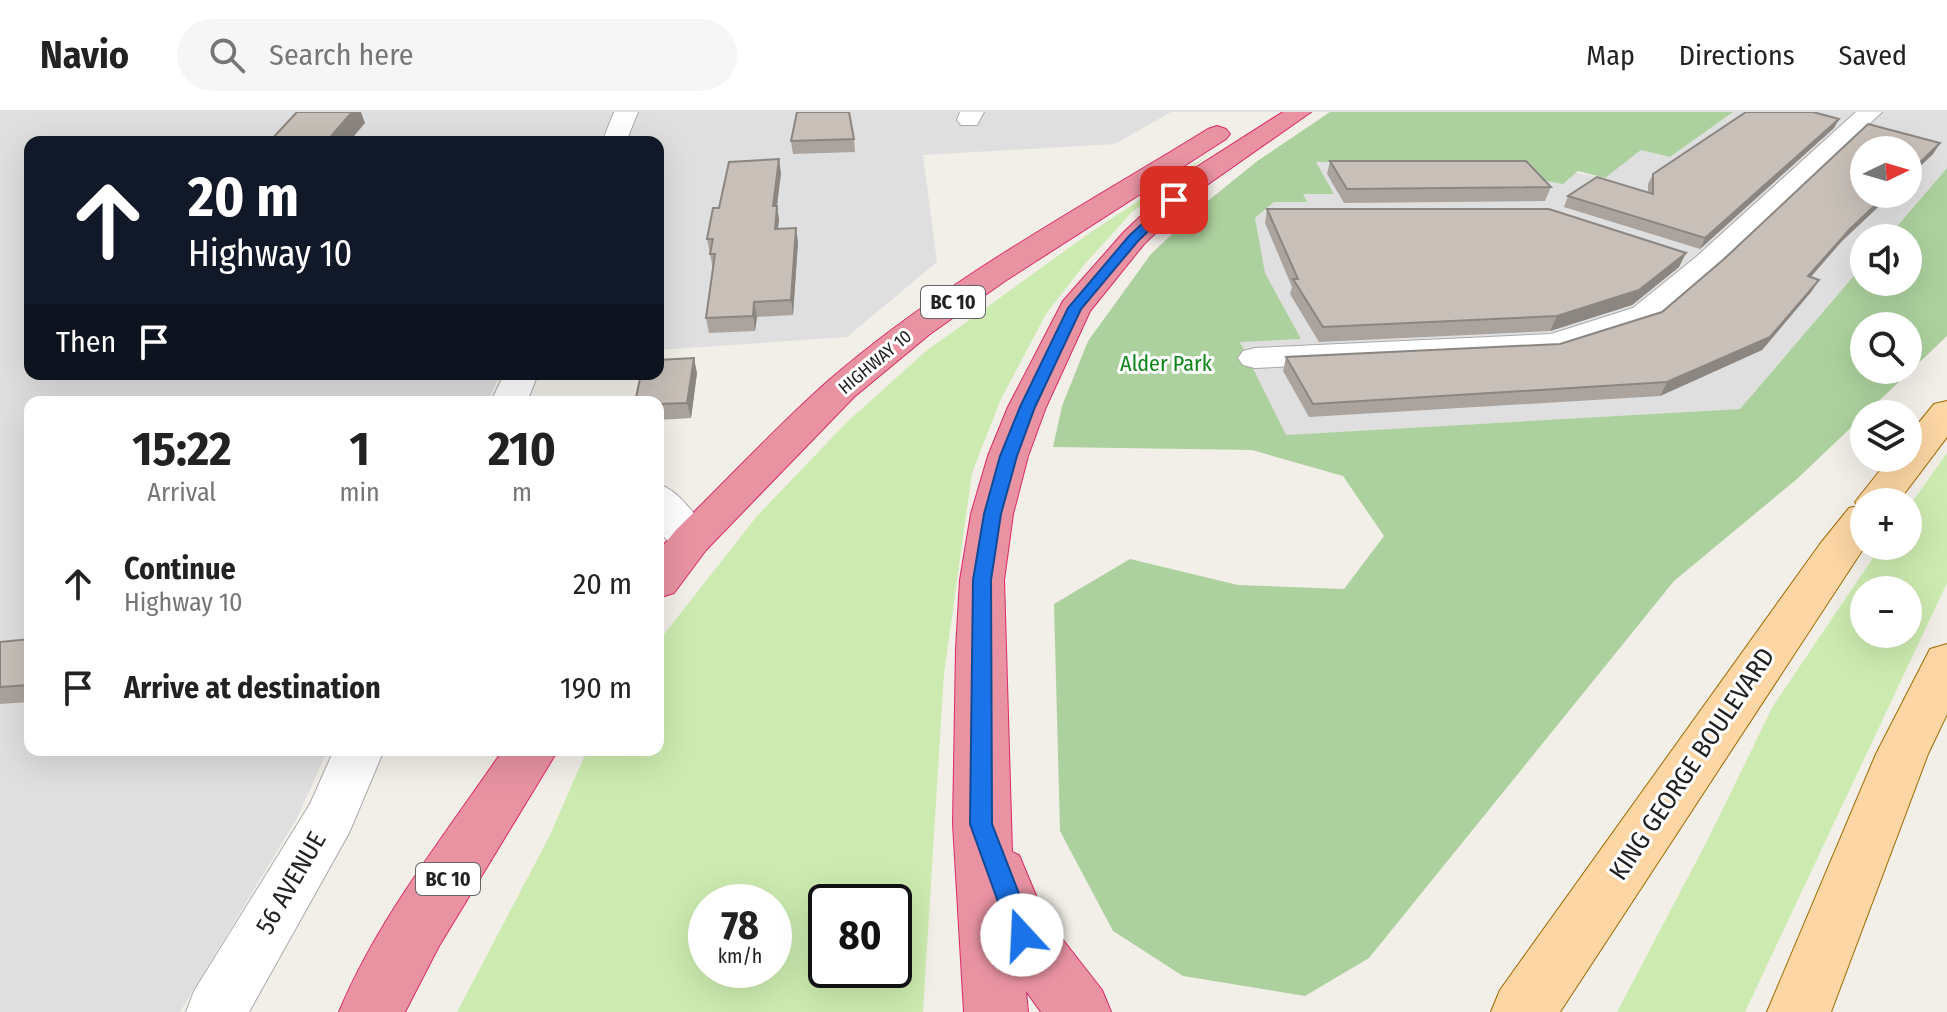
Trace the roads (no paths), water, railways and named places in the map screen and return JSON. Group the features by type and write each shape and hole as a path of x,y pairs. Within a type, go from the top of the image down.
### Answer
{"highway":[{"name":"HIGHWAY 10","path":"664,574 691,540 841,389 918,327 1007,266 1253,112"},
{"path":"996,1012 981,824 982,580 992,514 1008,456 1027,407 1075,308 1134,238 1194,181 1299,112"},
{"name":"BC 10","path":"371,1012 418,926 528,756"},
{"path":"981,824 1022,935 1079,1012"}],"main road":[{"path":"1887,488 1947,412"},
{"name":"KING GEORGE BOULEVARD","path":"1523,1012 1850,535"},
{"path":"1799,1012 1902,754 1947,662"}],"street":[{"path":"616,136 626,112"},
{"path":"1255,358 1554,344 1644,315 1691,259 1870,112"},
{"path":"664,505 691,540"},
{"name":"56 AVENUE","path":"216,1012 330,817 356,756"}],"park label":[{"name":"Alder Park","path":"1166,363"}]}
